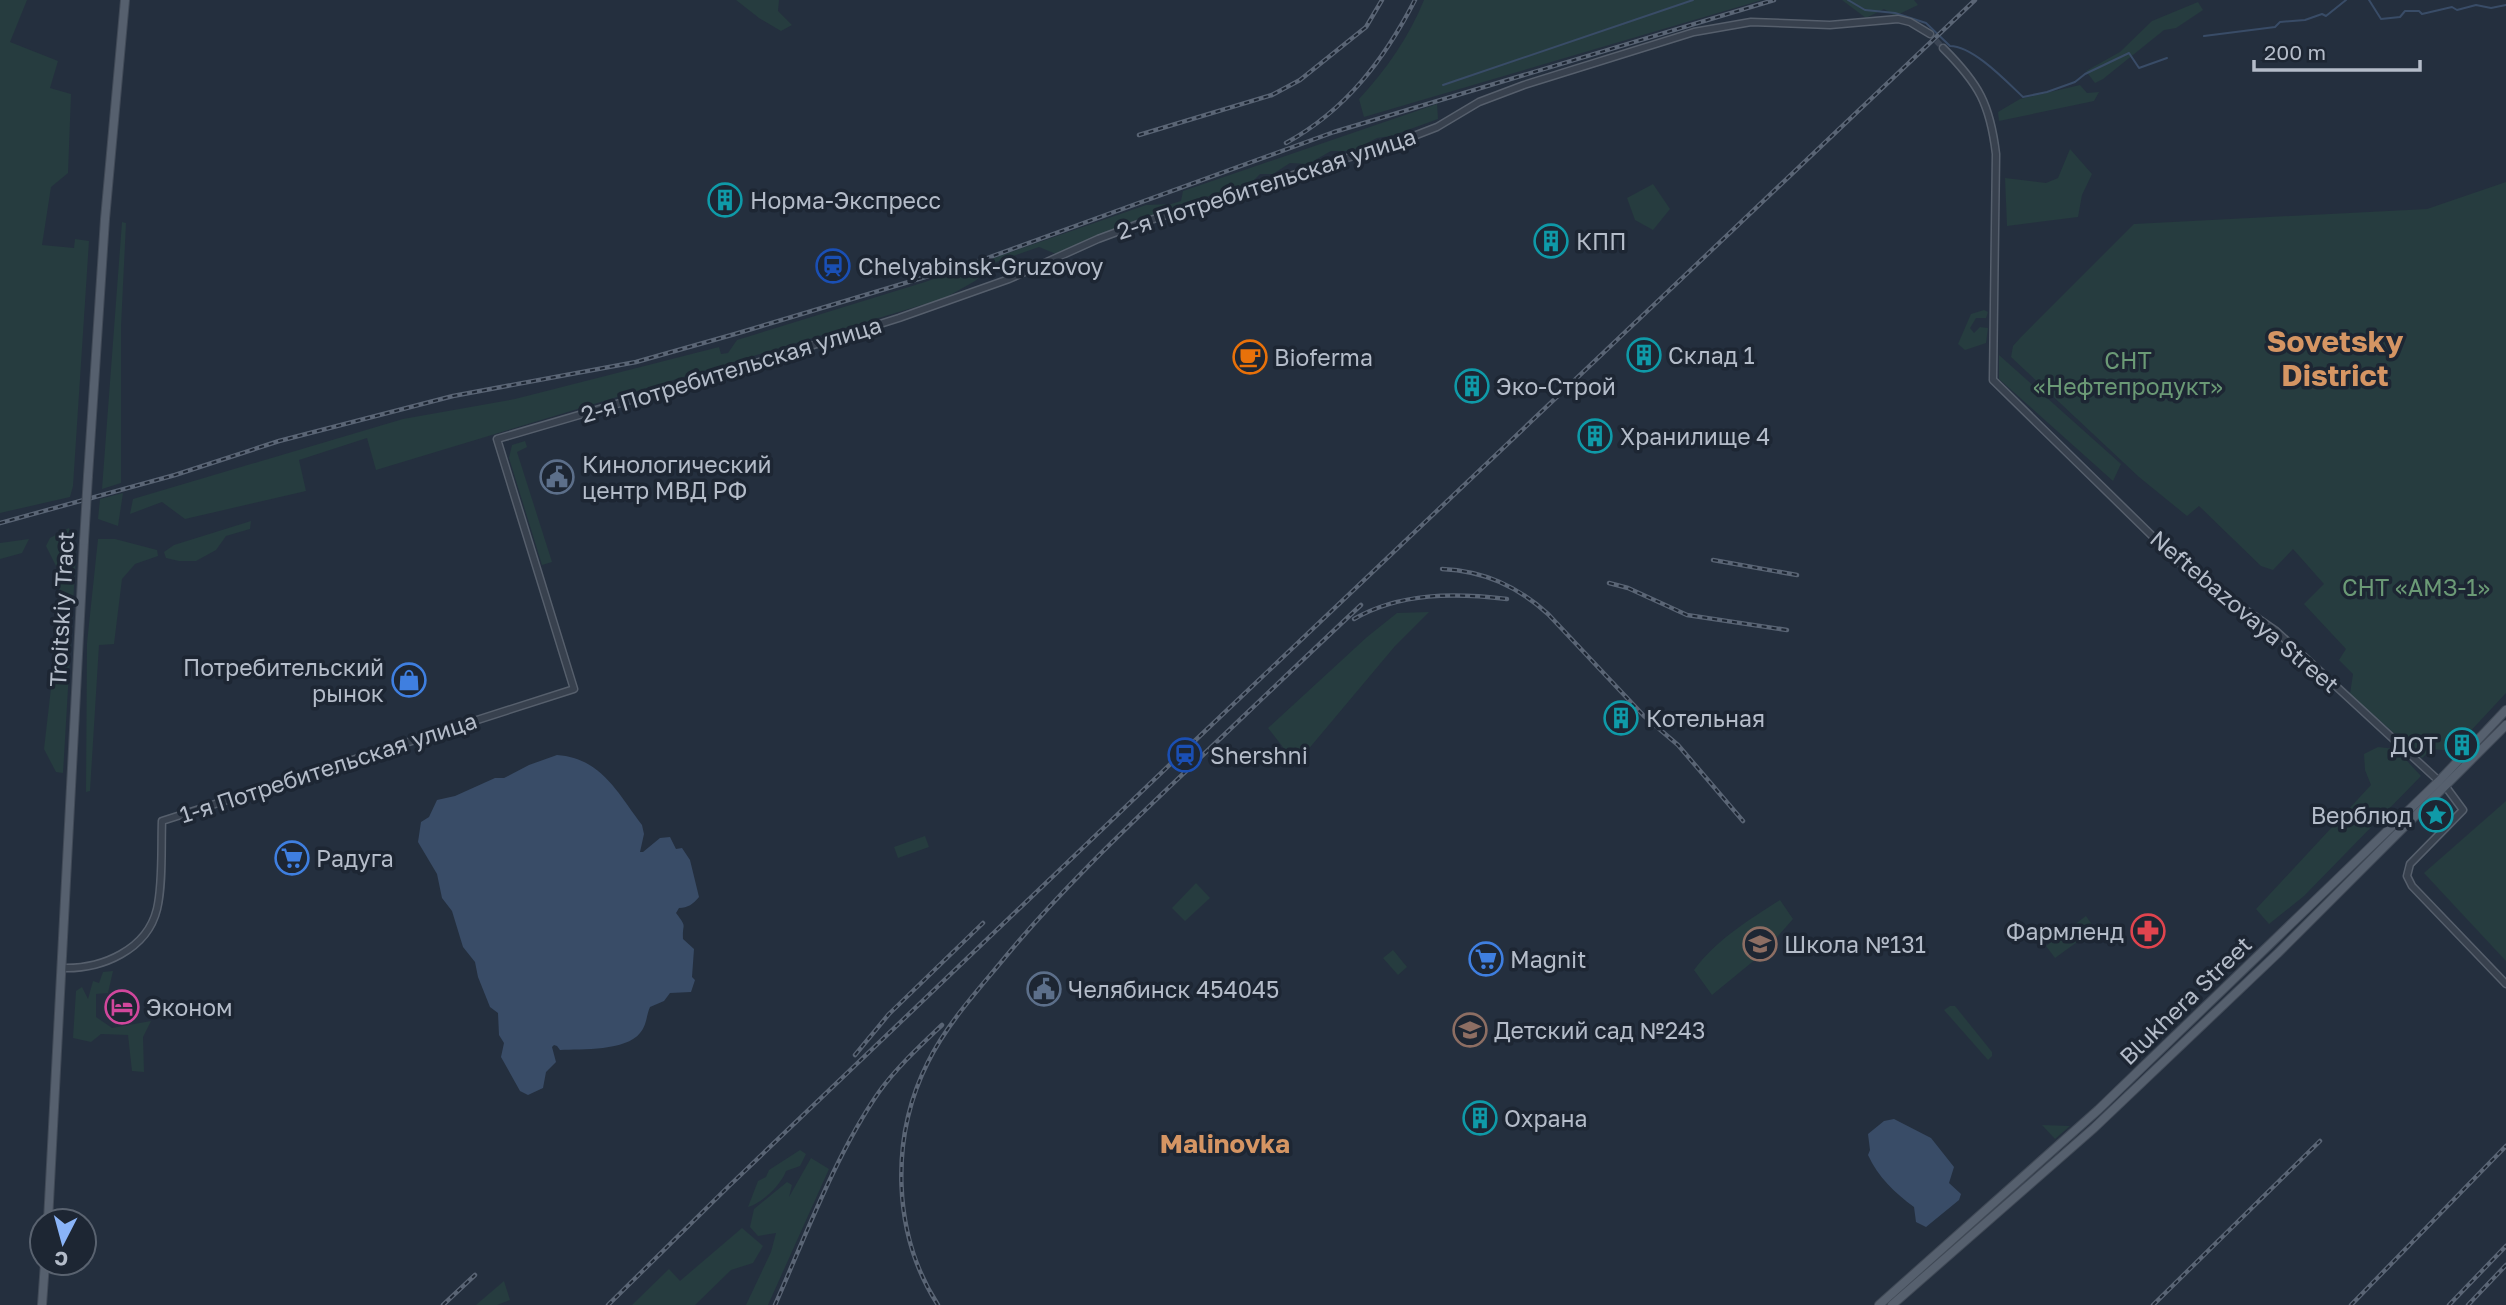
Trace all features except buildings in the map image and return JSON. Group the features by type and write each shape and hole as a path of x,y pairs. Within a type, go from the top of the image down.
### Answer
{"main road":[{"name":"Troitskiy Tract","path":"49,1207 88,475 104,232 125,0"},
{"name":"Blukhera Street","path":"1892,1305 2094,1128 2278,953 2442,784 2506,710"},
{"name":"Blukhera Street","path":"1881,1305 2098,1110 2506,725"},
{"path":"43,1305 44,1277"}],"street":[{"name":"2-я Потребительская улица","path":"574,689 496,439 750,365 949,302 1141,223 1401,141 1437,127 1479,102 1524,85 1694,32 1751,22 1830,24 1898,19 1910,22 1930,34"},
{"name":"Neftebazovaya Street","path":"1943,48 1978,88 1992,125 1996,155 1993,380 2186,569 2276,631 2442,784"},
{"name":"1-я Потребительская улица","path":"63,968 89,967 113,959 148,931 158,903 162,821 574,689"},
{"path":"2442,784 2463,810 2410,864 2407,876 2412,886 2506,984"}],"green space":[{"path":"0,0 27,0 10,42 58,61 50,88 71,94 68,173 51,187 42,245 74,248 75,239 89,241 73,486 70,497 0,513"},
{"path":"736,0 779,0 778,11 792,25 781,31"},
{"path":"1424,0 1762,0 1364,117 1359,99 1396,52"},
{"path":"1842,0 1914,0 1918,5 1895,16 1884,9 1866,18"},
{"path":"2198,2 2203,10 2176,28 2164,30 2103,79 2095,83 2086,71 2120,52 2152,21"},
{"path":"2080,85 2087,93 2099,92 2094,101 1999,121 1998,112 2020,99"},
{"path":"1437,104 1438,119 1391,136 1377,138 1351,151 1331,151 1308,164 1290,163 1273,174 1260,174 1252,182 1128,224 1056,254 1039,247 996,262 975,281 945,298 376,470 367,438 299,460 306,491 185,519 162,502 130,514 133,499 403,419 515,399 719,347 721,354 728,353 737,340 925,282 1146,205 1181,201 1183,191"},
{"path":"2070,149 2092,174 2082,195 2078,217 2007,226 2005,178 2046,183 2058,178"},
{"path":"2506,182 2506,693 2452,751 2432,749 2422,758 2350,694 2353,674 2339,660 2346,649 2304,604 2324,584 2293,549 2273,570 2261,566 2199,506 2187,516 2139,477 2011,357 2013,346 2021,337 2134,224 2427,209"},
{"path":"1653,184 1670,209 1653,230 1635,220 1627,198"},
{"path":"122,222 126,223 121,327 121,483 102,489"},
{"path":"1984,310 1988,312 1986,318 1976,318 1970,328 1974,333 1980,327 1988,328 1986,343 1965,350 1958,344 1971,314"},
{"path":"1999,355 2121,464 2113,481 1999,379"},
{"path":"525,441 527,447 517,452 552,562 542,565 509,458 512,445"},
{"path":"123,493 118,526 98,519 100,499"},
{"path":"251,521 250,529 226,536 216,550 196,561 166,558 164,552 174,545"},
{"path":"69,528 76,553 63,773 56,772 44,749 60,574 46,546 50,538"},
{"path":"29,539 22,553 0,559 0,543"},
{"path":"98,539 115,539 157,550 158,556 135,564 122,579 114,644 99,645 90,791 86,792 87,643"},
{"path":"1429,612 1395,646 1296,764 1268,728 1397,613"},
{"path":"2378,747 2396,749 2421,776 2304,896 2269,924 2256,909 2371,785 2365,770 2364,754"},
{"path":"2506,801 2506,961 2424,873"},
{"path":"925,836 929,847 898,858 894,847"},
{"path":"1196,883 1210,898 1185,921 1172,908"},
{"path":"1780,900 1793,919 1762,954 1712,995 1694,970 1723,940"},
{"path":"2086,916 2095,929 2055,958 2046,946"},
{"path":"1393,950 1407,967 1398,975 1383,958"},
{"path":"113,971 108,993 96,994 96,1017 112,1028 151,1021 143,1037 144,1072 132,1071 128,1035 101,1034 91,1042 73,1038 76,991 82,987 88,999 93,981 99,983 103,972"},
{"path":"1955,1006 1992,1052 1988,1060 1944,1010"},
{"path":"2042,1125 2070,1126 2055,1139"},
{"path":"800,1150 806,1154 800,1166 786,1171 770,1193 748,1207 758,1181 766,1177 769,1170"},
{"path":"811,1158 829,1169 768,1305 746,1305 771,1252 776,1233 758,1236 750,1227 754,1209 787,1182 792,1185 789,1197"},
{"path":"742,1228 763,1246 753,1263 731,1270 695,1305 632,1305 669,1269 680,1281"},
{"path":"504,1281 510,1300 497,1305 476,1305"}],"water":[{"path":"557,755 585,763 597,770 616,789 642,825 644,834 640,852 660,838 670,837 676,849 682,848 690,860 699,897 690,905 679,908 676,913 683,924 683,939 694,949 692,977 695,980 691,992 670,993 664,1001 650,1007 640,1033 625,1043 603,1048 560,1050 554,1045 552,1047 556,1062 546,1072 543,1088 528,1095 520,1091 501,1057 504,1043 499,1035 498,1013 490,1007 475,962 463,947 452,911 442,898 437,874 418,842 421,822 429,817 437,800 455,796 495,778 504,778"},
{"path":"1894,1119 1931,1138 1954,1167 1949,1183 1961,1194 1959,1200 1926,1227 1916,1222 1914,1207 1888,1184 1868,1155 1868,1134 1884,1121"}],"waterway":[{"path":"1443,85 1693,0"},
{"path":"1848,0 1865,10 1895,13 1926,23 1950,46 1979,58 2023,97 2075,82 2085,74 2129,53 2139,68 2167,58"},
{"path":"2204,36 2275,27 2280,22 2305,20 2322,14 2326,16 2346,0"},
{"path":"2369,0 2381,19 2400,17 2405,11 2419,11 2422,14 2452,7 2457,10 2476,5 2491,8 2506,5"}],"tunnel":[{"path":"1930,34 1943,48"}],"railway":[{"path":"1139,135 1272,95 1300,80 1366,27 1382,0"},
{"path":"1286,143 1327,115 1361,82 1390,43 1415,0"},
{"path":"0,523 175,475 279,441 453,396 636,362 735,334 982,260 1334,132 1774,0"},
{"path":"608,1305 1183,752 1975,0"},
{"path":"1713,560 1797,575"},
{"path":"1442,569 1472,573 1499,582 1524,595 1548,614 1644,716 1678,745 1743,821"},
{"path":"1609,583 1628,588 1687,615 1787,630"},
{"path":"1354,619 1372,610 1409,599 1448,596 1507,599"},
{"path":"938,1305 912,1248 902,1185 902,1153 907,1122 916,1091 936,1047 975,993 1070,884 1361,605"},
{"path":"855,1055 889,1014 983,923"},
{"path":"775,1305 849,1141 893,1074 942,1025"},
{"path":"2153,1305 2320,1141"},
{"path":"2351,1305 2506,1146"},
{"path":"2449,1305 2506,1246"},
{"path":"2468,1305 2506,1265"},
{"path":"443,1305 475,1275"}],"place":[{"name":"Норма-Экспресс","path":"725,200"},
{"name":"КПП","path":"1551,241"},
{"name":"Chelyabinsk-Gruzovoy","path":"833,266"},
{"name":"Склад 1","path":"1644,355"},
{"name":"Bioferma","path":"1250,357"},
{"name":"Эко-Строй","path":"1472,386"},
{"name":"Хранилище 4","path":"1595,436"},
{"name":"Кинологический центр МВД РФ","path":"557,477"},
{"name":"Потребительский рынок","path":"409,680"},
{"name":"Котельная","path":"1621,718"},
{"name":"ДОТ","path":"2462,745"},
{"name":"Shershni","path":"1185,755"},
{"name":"Верблюд","path":"2436,815"},
{"name":"Радуга","path":"292,858"},
{"name":"Фармленд","path":"2148,931"},
{"name":"Школа №131","path":"1760,944"},
{"name":"Magnit","path":"1486,959"},
{"name":"Челябинск 454045","path":"1044,989"},
{"name":"Эконом","path":"122,1007"},
{"name":"Детский сад №243","path":"1470,1030"},
{"name":"Охрана","path":"1480,1118"}],"district":[{"name":"Sovetsky District","path":"2335,358"},
{"name":"Malinovka","path":"1225,1143"}],"park label":[{"name":"СНТ «Нефтепродукт»","path":"2128,373"},
{"name":"СНТ «АМЗ-1»","path":"2416,587"}]}
